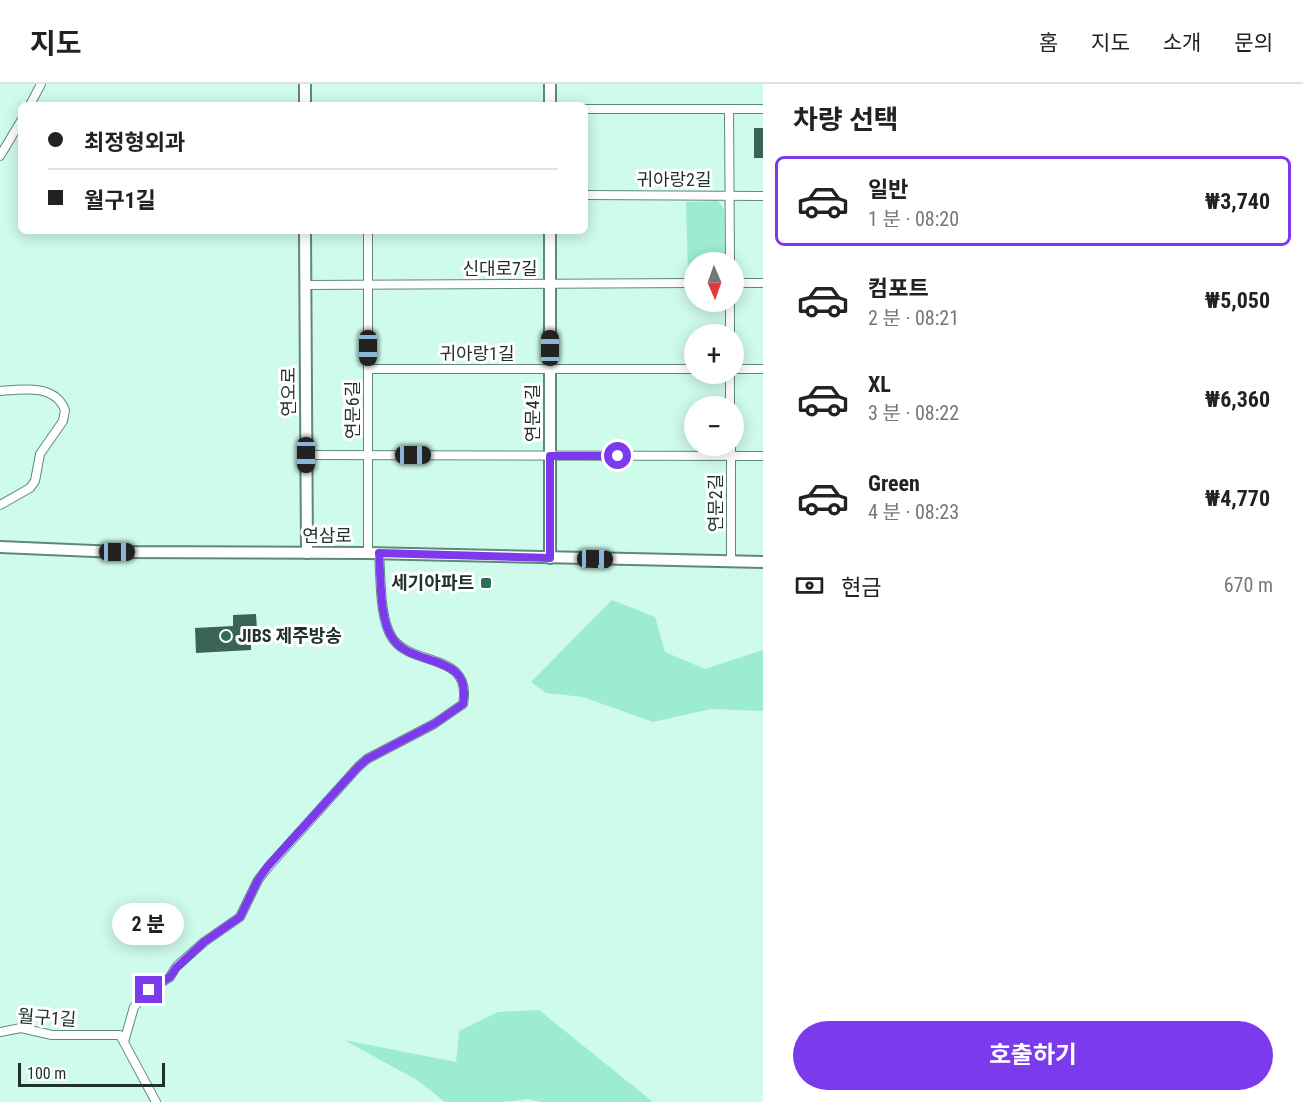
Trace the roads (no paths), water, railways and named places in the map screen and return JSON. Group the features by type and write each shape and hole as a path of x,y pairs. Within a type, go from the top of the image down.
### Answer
{"main road":[{"path":"305,84 305,102"},
{"path":"550,84 550,102"},
{"name":"연오로","path":"305,234 307,553"},
{"name":"연문4길","path":"550,234 550,558"},
{"name":"연삼로","path":"0,548 117,552 374,553 763,562"}],"street":[{"path":"32,102 41,84"},
{"path":"588,109 763,109"},
{"path":"729,109 730,252"},
{"path":"0,156 18,126"},
{"name":"귀아랑2길","path":"588,195 763,196"},
{"name":"연문6길","path":"368,234 368,455 374,553"},
{"path":"744,283 763,283"},
{"name":"신대로7길","path":"305,285 684,284"},
{"name":"귀아랑1길","path":"368,369 684,369"},
{"path":"744,369 763,369"},
{"path":"0,391 46,391 55,394 65,410 63,421 40,454 35,481 30,488 0,505"},
{"path":"306,455 684,456"},
{"name":"연문2길","path":"731,456 731,561"},
{"path":"744,456 763,456"},
{"path":"156,1102 124,1042 135,1006 149,990 170,977 176,968 204,942 240,917 258,880 268,866 358,767 367,759 441,720 463,704 463,685 454,669 399,646 392,638 383,607 374,553"},
{"name":"월구1길","path":"0,1032 21,1028 52,1035 120,1035 124,1042"}],"place":[{"name":"세기아파트","path":"486,583"},
{"name":"JIBS 제주방송","path":"226,636"}]}
